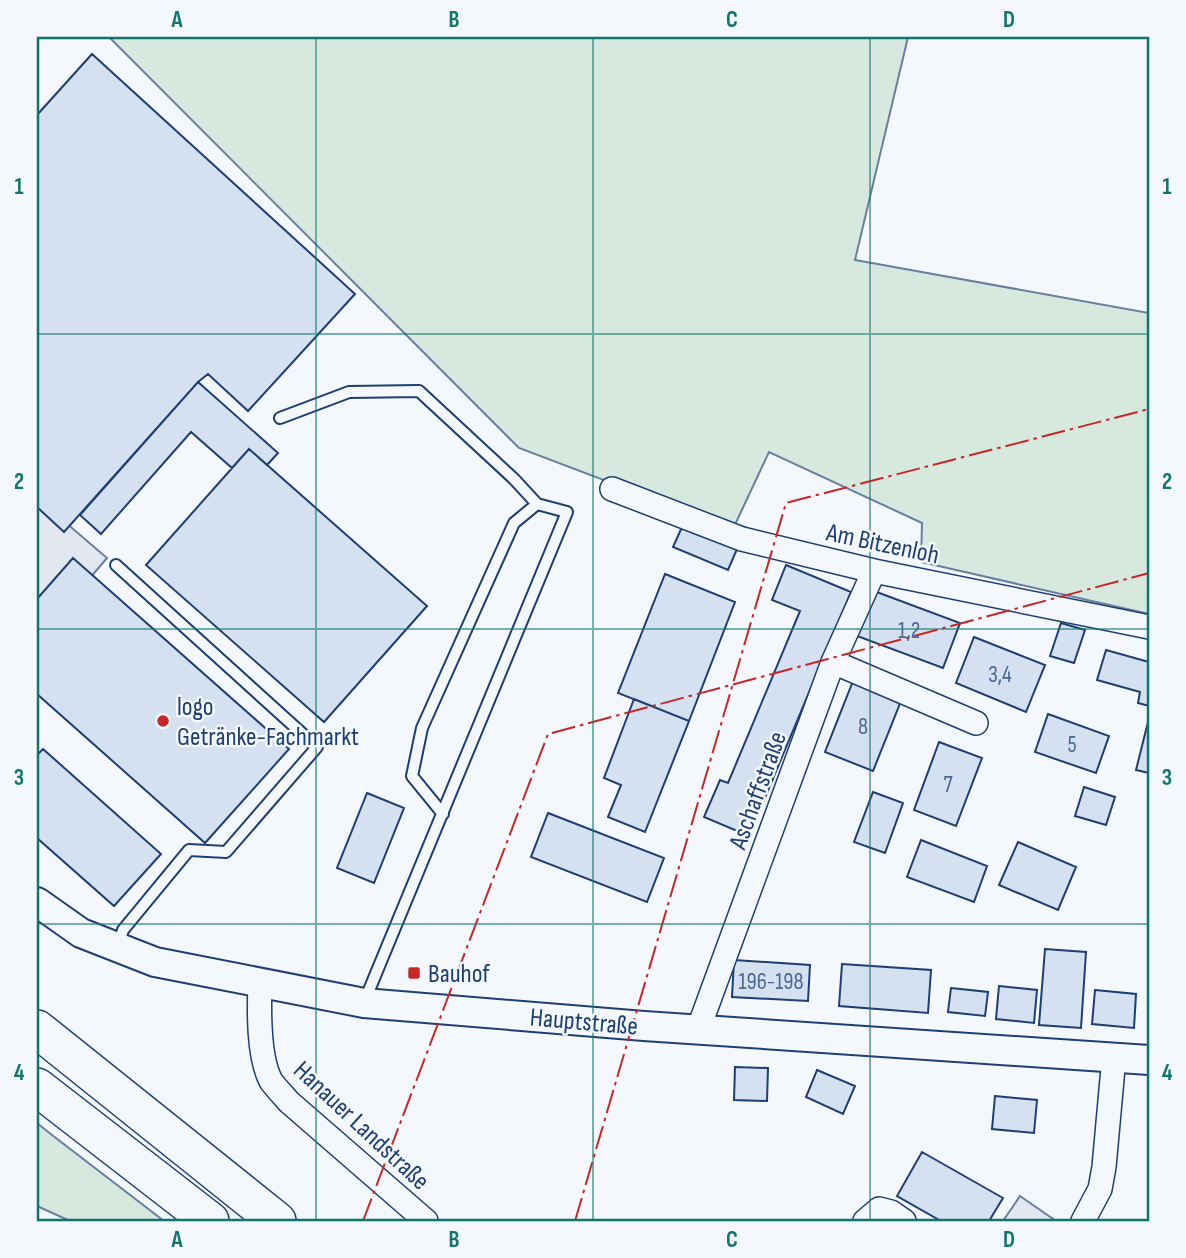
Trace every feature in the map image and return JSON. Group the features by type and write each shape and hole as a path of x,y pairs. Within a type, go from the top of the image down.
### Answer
{"highway":[{"path":"38,1030 276,1221"},
{"path":"37,1087 210,1221"}],"street":[{"name":"Am Bitzenloh","path":"612,489 742,539 874,571 1149,627"},
{"name":"Aschaffstraße","path":"698,1030 833,662 874,571"},
{"path":"833,662 976,723"},
{"name":"Hauptstraße","path":"37,902 81,933 155,962 364,1003 698,1030 1149,1060"},
{"name":"Hanauer Landstraße","path":"260,983 264,1058 271,1080 289,1102 426,1221"},
{"path":"1083,1221 1100,1189 1114,1058"},
{"path":"865,1221 879,1209 891,1212 904,1221"}],"lane":[{"path":"280,418 349,392 419,391 514,479 537,504 567,512 364,1003"},
{"path":"443,814 412,776 422,728 514,523 537,504"},
{"path":"116,565 317,747 226,852 189,850 123,930 118,948"}],"shaded area":[{"path":"109,37 908,37 855,260 1149,313 1149,614 921,562 922,523 769,452 733,529 519,448"},
{"path":"37,498 107,558 37,640"},
{"path":"37,1123 164,1221 70,1221 37,1206"},
{"path":"1020,1196 1056,1221 1003,1221"}],"building":[{"path":"92,54 355,294 248,411 208,374 198,382 64,532 37,507 37,115"},
{"path":"198,382 278,453 267,465 249,449 232,468 191,432 101,534 80,515"},
{"path":"249,449 427,606 324,722 146,565"},
{"path":"682,527 737,549 728,570 673,547"},
{"name":"logo Getränke-Fachmarkt","path":"73,558 289,749 205,843 37,694 37,599"},
{"path":"786,565 851,592 749,836 704,817 720,780 728,783 800,611 772,600"},
{"path":"665,574 735,602 689,721 618,693"},
{"path":"874,591 960,623 943,668 857,636"},
{"path":"1061,623 1085,630 1074,663 1050,656"},
{"path":"974,637 1045,665 1026,712 956,683"},
{"path":"1106,650 1149,662 1149,706 1138,703 1140,692 1097,680"},
{"path":"853,681 901,701 873,771 825,752"},
{"path":"634,699 689,721 645,832 608,817 621,785 604,778"},
{"path":"1048,714 1109,736 1096,773 1035,752"},
{"path":"1149,722 1149,773 1136,770"},
{"path":"939,742 982,758 956,826 914,810"},
{"path":"43,749 161,854 114,906 37,838 37,755"},
{"path":"1084,787 1115,797 1106,825 1075,816"},
{"path":"873,792 903,803 885,853 854,842"},
{"path":"367,793 404,808 374,883 337,868"},
{"path":"548,813 664,858 647,902 531,857"},
{"path":"921,840 987,866 974,902 907,877"},
{"path":"1018,842 1076,867 1058,910 999,885"},
{"path":"1045,949 1086,952 1081,1028 1039,1025"},
{"path":"734,960 810,965 808,1001 732,997"},
{"path":"842,964 931,970 928,1013 839,1006"},
{"path":"999,986 1037,990 1034,1023 996,1019"},
{"path":"951,988 988,992 985,1016 948,1012"},
{"path":"1095,990 1136,994 1134,1028 1092,1024"},
{"path":"735,1067 768,1068 767,1101 734,1100"},
{"path":"817,1070 855,1086 843,1114 806,1097"},
{"path":"995,1096 1037,1100 1034,1133 992,1129"},
{"path":"922,1152 1003,1198 989,1221 941,1221 897,1196"}],"power":[{"path":"575,1221 786,503 1149,409"},
{"path":"363,1221 548,734 1149,573"}],"place":[{"name":"logo Getränke-Fachmarkt","path":"163,721"},
{"name":"Bauhof","path":"414,973"}]}
